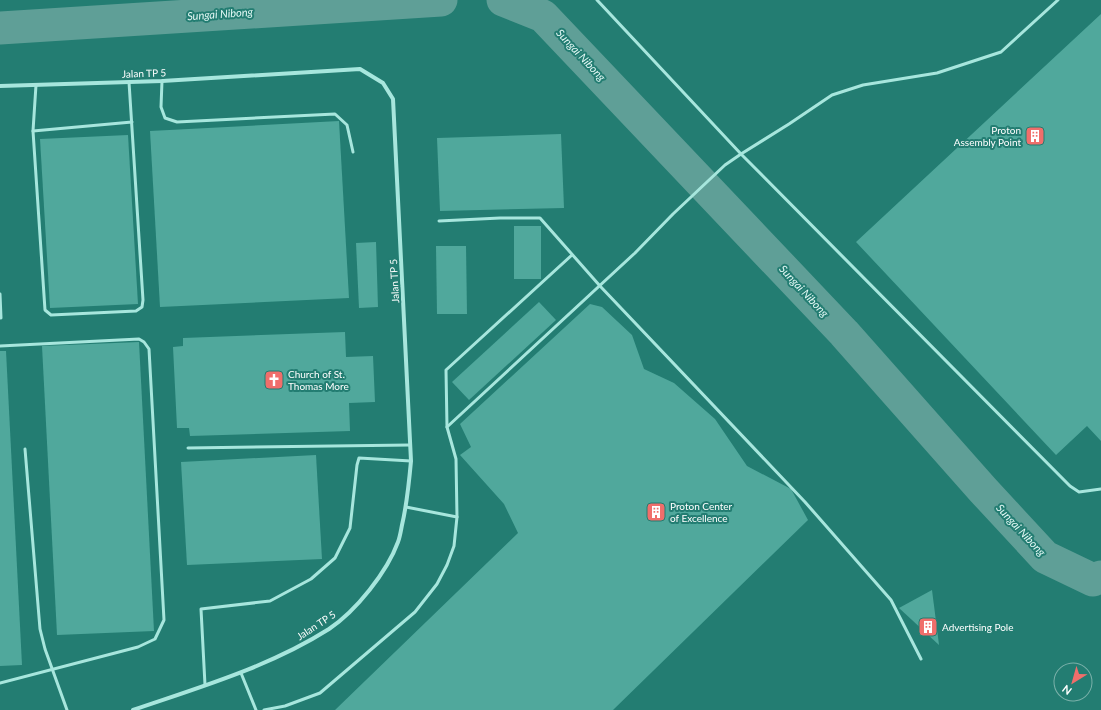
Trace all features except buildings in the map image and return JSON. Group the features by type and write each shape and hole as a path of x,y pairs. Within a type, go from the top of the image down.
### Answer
{"street":[{"name":"Jalan TP 5","path":"0,86 162,81 360,69 383,83 393,99 411,461 406,507 399,541 391,560 377,581 355,608 330,628 287,652 241,673 133,710"}],"lane":[{"path":"597,0 741,154 1070,486 1079,492 1101,489"},
{"path":"447,428 600,286 725,165 832,95 863,85 938,73 1001,52 1058,0"},
{"path":"162,81 161,107 165,118 177,122 335,114 348,125 353,152"},
{"path":"36,85 33,131 45,310 51,315 136,311 142,308 143,300 129,82"},
{"path":"33,131 132,122"},
{"path":"439,221 540,218 600,286 804,502 891,600 921,659"},
{"path":"264,710 285,706 320,693 415,612 437,584 447,565 454,546 457,517 456,459 447,428 446,370 572,255"},
{"path":"0,294 1,318"},
{"path":"0,346 139,339 144,342 149,349 164,620 155,639 138,647 0,683"},
{"path":"188,448 410,445"},
{"path":"25,449 40,630 66,710"},
{"path":"205,685 201,610 270,601 311,579 335,558 350,528 359,458 411,461"},
{"path":"406,507 457,517"},
{"path":"241,673 256,710"}],"waterway":[{"name":"Sungai Nibong","path":"0,28 441,0"},
{"name":"Sungai Nibong","path":"503,0 543,16 844,333 983,490 1045,557 1093,580 1101,577"}],"place":[{"name":"Proton Assembly Point","path":"1035,136"},
{"name":"Church of St. Thomas More","path":"274,380"},
{"name":"Proton Center of Excellence","path":"656,512"},
{"name":"Advertising Pole","path":"928,627"}]}
